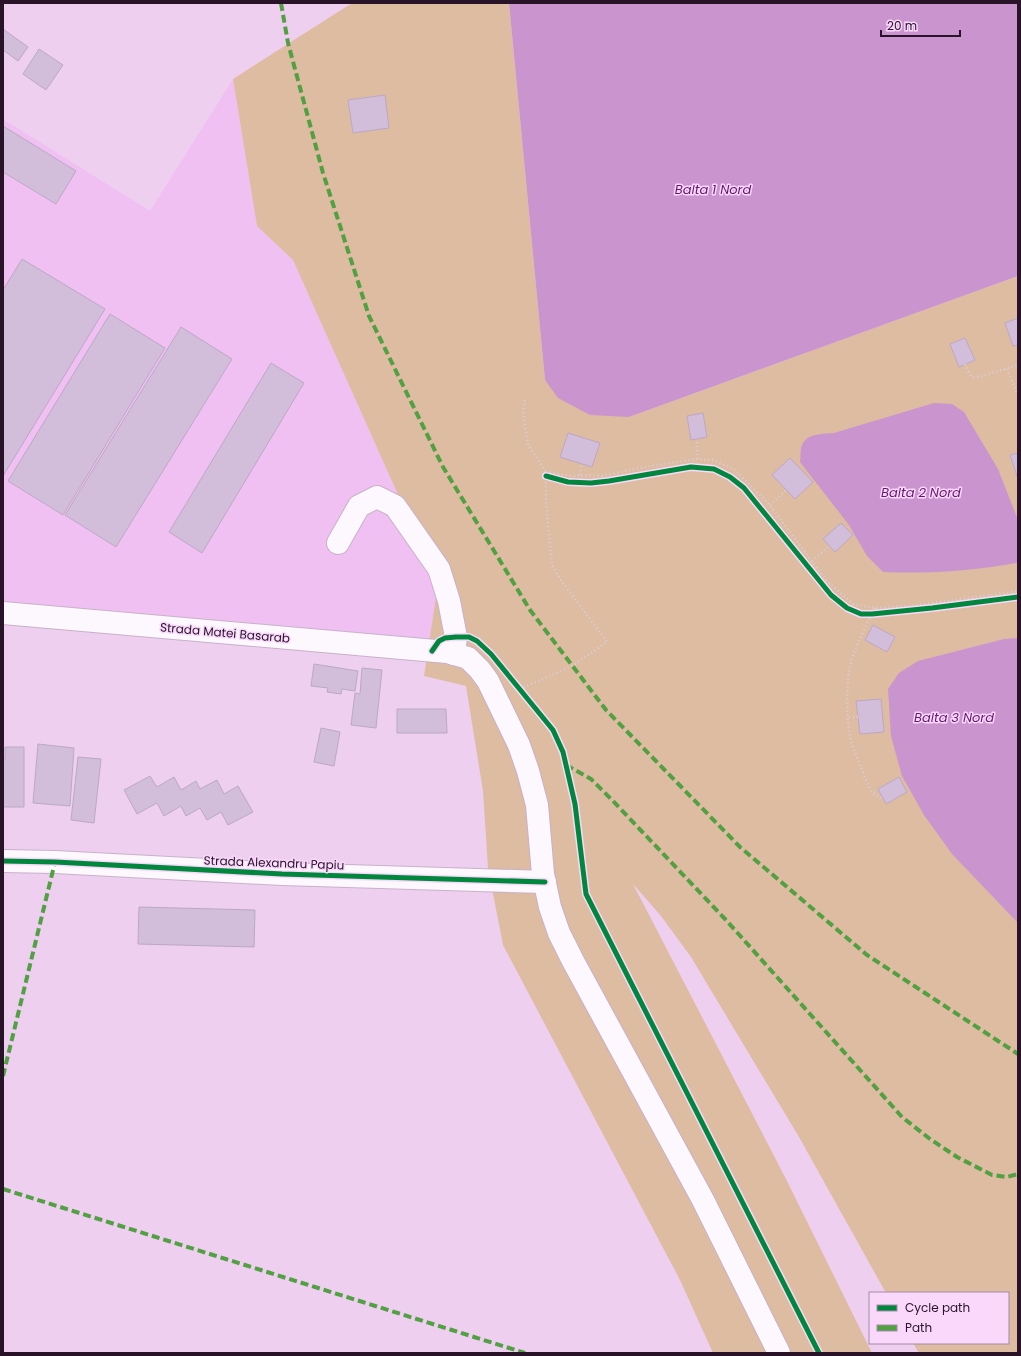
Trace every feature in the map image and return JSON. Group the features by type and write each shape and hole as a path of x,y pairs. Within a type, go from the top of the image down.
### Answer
{"main road":[{"path":"338,544 359,506 377,498 395,506 439,568 449,600 456,636 451,653"},
{"name":"Strada Matei Basarab","path":"3,613 451,653 468,658 474,663 488,681 519,745 528,771 537,804 545,882 550,908 559,933 703,1200 779,1353"},
{"name":"Strada Alexandru Papiu","path":"3,861 55,862 282,874 545,882"}],"path":[{"path":"965,364 972,378 979,378 1018,365"},
{"path":"1007,369 1018,395"},
{"path":"520,689 572,666 607,642 562,582 552,565 546,501 546,474 528,445 523,411 525,399"},
{"path":"697,439 697,459"},
{"path":"546,474 572,476 608,475 638,468 697,459 713,460 734,469 770,505 826,580 853,604 875,608 911,606 1018,591"},
{"path":"580,475 582,463"},
{"path":"546,474 560,480"},
{"path":"770,505 786,490"},
{"path":"812,560 829,546"},
{"path":"810,568 827,589"},
{"path":"893,613 1018,597"},
{"path":"848,608 854,611"},
{"path":"875,608 869,614 864,632 851,661 848,683 849,717 850,736 870,790 877,797 883,798"},
{"path":"869,614 879,614"},
{"path":"864,632 869,633"},
{"path":"515,684 524,695"},
{"path":"849,717 858,717"}],"shaded area":[{"path":"352,3 509,3 545,380 629,417 1018,276 1018,1353 919,1353 914,1344 1009,1344 1009,1292 885,1292 799,1137 691,957 661,916 633,884 786,1179 872,1353 713,1353 680,1280 503,945 488,868 483,791 466,686 424,676 438,584 293,260 257,226 233,79"},
{"path":"233,79 257,226 293,260 438,584 430,644 3,603 3,119 150,211"}],"water":[{"name":"Balta 1 Nord","path":"509,3 1018,3 1018,276 629,417 590,415 558,398 545,380"},
{"name":"Balta 2 Nord","path":"934,403 952,404 964,412 998,469 1018,520 1018,562 983,568 950,571 917,573 883,572 867,556 849,525 800,462 802,445 804,441 811,436 834,433"},
{"name":"Balta 3 Nord","path":"1018,638 1018,923 952,854 924,815 902,776 891,736 888,689 899,673 918,661 1004,639"}],"building":[{"path":"3,29 28,47 18,61 3,50"},
{"path":"39,49 63,65 46,90 23,74"},
{"path":"385,95 389,128 353,133 348,100"},
{"path":"3,126 76,171 56,204 3,172"},
{"path":"22,259 105,309 3,476 3,290"},
{"path":"110,314 165,348 63,515 8,481"},
{"path":"1018,318 1018,345 1013,346 1005,323"},
{"path":"181,327 232,359 116,547 65,515"},
{"path":"965,338 975,360 959,367 950,344"},
{"path":"271,363 304,383 202,553 169,532"},
{"path":"703,413 707,437 691,440 687,416"},
{"path":"568,433 600,443 592,467 560,457"},
{"path":"1018,453 1018,479 1010,455"},
{"path":"790,458 813,482 795,499 772,475"},
{"path":"841,523 853,535 835,552 823,539"},
{"path":"873,625 895,637 887,652 865,640"},
{"path":"314,664 358,671 355,691 342,689 341,694 327,692 328,688 311,686"},
{"path":"362,668 382,670 376,728 351,725 355,693 360,694"},
{"path":"881,699 884,732 860,734 856,701"},
{"path":"397,709 446,709 447,733 397,733"},
{"path":"321,728 340,732 334,766 314,762"},
{"path":"38,744 74,748 70,806 33,803"},
{"path":"5,747 24,747 24,807 3,807 3,759 5,759"},
{"path":"78,757 101,759 94,823 71,820"},
{"path":"150,776 157,787 174,777 181,790 196,781 200,789 217,780 224,794 238,786 253,812 228,825 221,812 207,820 200,808 186,816 181,806 164,816 157,803 137,814 124,790"},
{"path":"899,777 907,792 886,804 878,789"},
{"path":"139,907 255,910 254,947 138,944"}],"marked path":[{"path":"281,3 288,43 323,173 369,316 443,467 530,610 606,710 740,847 867,955 1018,1054"},
{"path":"566,765 591,779 612,800 726,920 902,1117 930,1139 957,1157 992,1175 1007,1177 1018,1174"},
{"path":"3,1076 55,862"},
{"path":"3,1189 525,1353"}],"cycle path":[{"path":"546,476 568,482 591,483 691,467 714,469 730,477 744,488 831,595 847,608 861,614 932,608 1018,597"},
{"path":"432,651 439,641 445,638 469,637 477,641 491,654 553,730 563,752 575,804 586,894 819,1353"},
{"path":"3,861 55,862 282,874 545,882"}]}
